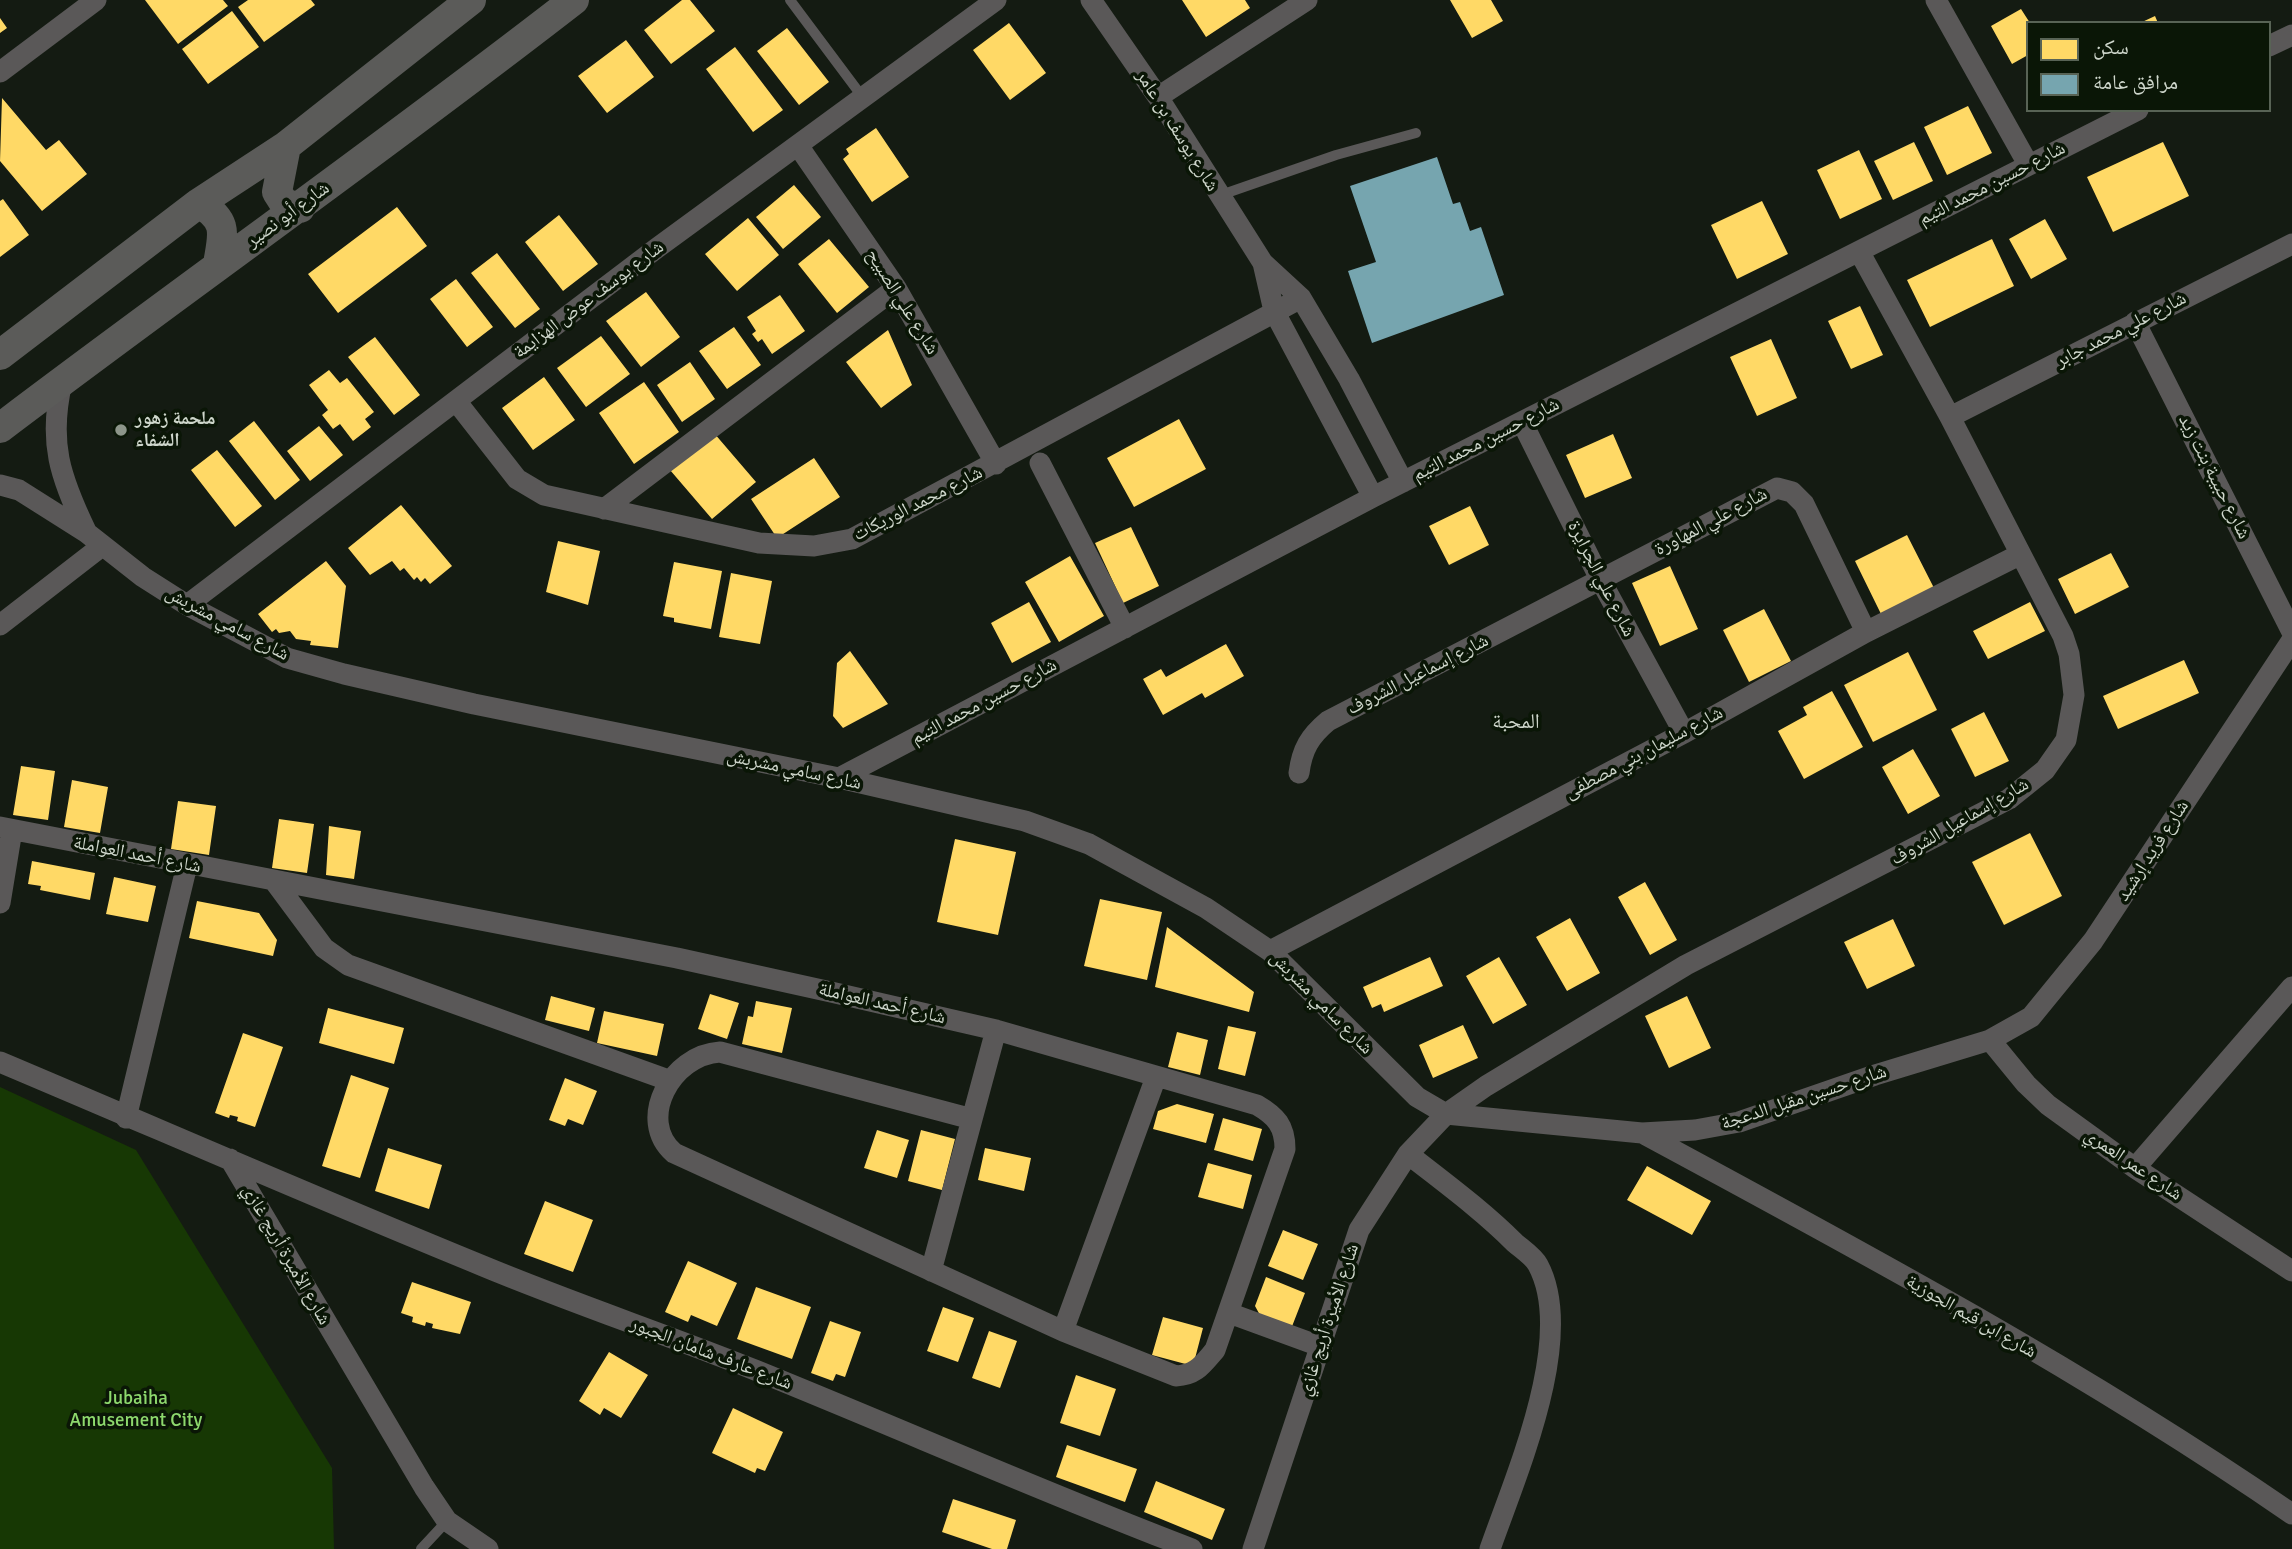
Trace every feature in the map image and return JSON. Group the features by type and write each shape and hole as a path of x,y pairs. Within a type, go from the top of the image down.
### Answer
{"main road":[{"path":"0,355 199,203 286,145 471,0"},
{"name":"شارع أبو نصير","path":"0,428 218,264 300,208 574,0"},
{"path":"286,145 277,192 284,203 300,208"},
{"path":"199,203 214,212 222,225 218,264"}],"street":[{"path":"0,72 96,0"},
{"name":"شارع يوسف عوض الهزايمة","path":"187,605 657,248 799,147 996,0"},
{"name":"شارع يوسف بن عامر","path":"1091,0 1158,97 1218,196 1263,263 1301,298 1349,379 1403,482"},
{"path":"1158,97 1307,0"},
{"path":"1943,3 2028,164"},
{"path":"2271,45 2292,35"},
{"name":"شارع حسين محمد التيم","path":"839,778 1373,497 1860,253 2028,164 2134,112"},
{"name":"شارع علي الصبيح","path":"799,147 896,288 996,464"},
{"name":"شارع علي محمد جابر","path":"1950,417 2292,244"},
{"name":"شارع إسماعيل الشروف","path":"1446,1114 1486,1086 1686,965 1986,811 2029,785 2045,770 2066,740 2074,695 2074,676 2063,636 1950,417 1860,253"},
{"name":"شارع يوسف بن عامر","path":"1263,263 1274,311 1373,497"},
{"path":"604,509 896,288"},
{"name":"شارع محمد الوريكات","path":"456,401 517,479 544,495 759,543 814,546 852,539 1301,298"},
{"name":"شارع حبيبة بنت زيد","path":"2135,322 2292,632"},
{"name":"شارع سامي مشربش","path":"62,382 55,413 55,450 64,486 95,540"},
{"name":"شارع علي الجرايرة","path":"1522,422 1601,581 1684,733"},
{"path":"1040,463 1125,628"},
{"name":"شارع سامي مشربش","path":"0,485 19,490 187,605 288,658 344,674 839,778 1025,821 1089,844 1206,908 1270,951 1417,1097 1446,1114"},
{"name":"شارع علي المهاورة","path":"1601,581 1765,492 1784,488 1804,504 1866,632"},
{"path":"0,625 95,540"},
{"name":"شارع سليمان بني مصطفى","path":"1270,951 1684,733 1866,632 2019,555"},
{"name":"شارع إسماعيل الشروف","path":"1299,773 1305,747 1328,721 1601,581"},
{"name":"شارع فريد إرشيد","path":"1990,1040 2031,1017 2093,941 2292,640"},
{"path":"0,903 6,828"},
{"name":"شارع أحمد العواملة","path":"6,828 677,958 996,1030 1256,1105 1271,1113 1283,1127 1285,1149 1215,1350 1191,1375 1176,1376 1157,1371 1063,1331 674,1153 664,1145 660,1130 660,1108 668,1080"},
{"path":"126,1118 187,864"},
{"path":"275,882 324,948 348,965 668,1080 695,1058 720,1052 972,1119"},
{"path":"2135,1168 2285,1011 2292,988"},
{"path":"931,1270 996,1030"},
{"name":"شارع حسين مقبل الدعجة","path":"1446,1114 1642,1133 1695,1130 1739,1122 1875,1075 1990,1040"},
{"name":"شارع عمر العمري","path":"1990,1040 2026,1084 2048,1105 2135,1168 2292,1271"},
{"path":"0,1062 126,1118 230,1159"},
{"path":"1063,1331 1156,1077"},
{"name":"شارع الأميرة أريج غازي","path":"1254,1549 1359,1230 1408,1154 1446,1114"},
{"name":"شارع ابن قيم الجوزية","path":"1642,1133 1819,1228 2098,1390 2292,1514"},
{"path":"1408,1154 1496,1224 1538,1264 1548,1298 1551,1334 1546,1374 1530,1432 1490,1549"},
{"name":"شارع الأميرة أريج غازي","path":"230,1159 396,1443 447,1521 488,1549"},
{"name":"شارع عارف شامان الجبور","path":"230,1159 485,1267 752,1369 1072,1503 1192,1549"},
{"path":"1229,1313 1322,1346"}],"lane":[{"path":"790,0 864,99"},
{"path":"1218,196 1336,155 1416,133"},
{"path":"421,1549 447,1521"}],"green space":[{"name":"Jubaiha Amusement City","path":"0,1087 136,1150 332,1468 334,1549 0,1549"}],"building: سكن":[{"path":"145,0 223,0 228,6 178,44"},
{"path":"248,0 311,0 315,5 264,42 238,7"},
{"path":"682,0 690,0 715,31 671,64 644,30"},
{"path":"1182,0 1245,0 1250,8 1206,37"},
{"path":"1450,0 1491,0 1503,21 1472,38"},
{"path":"2021,9 2029,21 2026,21 2026,56 2012,64 1991,26"},
{"path":"232,11 259,47 208,84 182,49"},
{"path":"2155,16 2157,21 2144,21"},
{"path":"0,18 7,28 0,33"},
{"path":"1009,23 1046,73 1010,100 973,50"},
{"path":"787,28 829,82 799,105 757,51"},
{"path":"626,40 654,77 607,113 578,76"},
{"path":"735,47 783,110 753,132 706,69"},
{"path":"2,98 46,150 59,140 87,174 42,211 0,161"},
{"path":"1968,106 1992,153 1947,175 1924,127"},
{"path":"876,128 909,177 872,202 843,159 849,154 846,149"},
{"path":"1914,142 1933,181 1893,200 1874,161"},
{"path":"2163,142 2189,196 2113,232 2087,177"},
{"path":"1859,150 1882,199 1840,219 1817,170"},
{"path":"794,185 821,217 783,249 756,217"},
{"path":"3,199 29,235 0,257 0,201"},
{"path":"1762,201 1788,254 1737,279 1711,225"},
{"path":"397,207 427,246 338,313 308,274"},
{"path":"559,215 598,264 563,291 525,242"},
{"path":"748,218 779,255 737,291 705,254"},
{"path":"2045,219 2067,259 2031,279 2009,239"},
{"path":"829,239 869,287 837,313 798,264"},
{"path":"1992,239 2014,286 1930,327 1907,280"},
{"path":"497,253 540,309 515,328 471,273"},
{"path":"456,279 493,327 467,347 430,299"},
{"path":"646,292 680,337 641,367 606,321"},
{"path":"780,295 805,331 772,354 762,339 758,342 752,334 756,331 747,317"},
{"path":"1860,306 1883,355 1851,369 1828,321"},
{"path":"734,327 761,365 727,389 699,351"},
{"path":"888,330 912,385 881,408 846,362"},
{"path":"601,336 630,374 586,407 557,368"},
{"path":"375,337 420,395 394,415 348,357"},
{"path":"1771,339 1797,398 1757,416 1730,357"},
{"path":"690,362 715,399 682,422 657,385"},
{"path":"329,370 340,383 347,378 374,412 365,419 371,427 353,441 340,424 333,429 322,415 328,410 309,385"},
{"path":"544,377 575,420 533,450 502,408"},
{"path":"644,382 679,432 634,464 599,413"},
{"path":"1179,419 1206,469 1134,507 1107,458"},
{"path":"254,421 300,480 275,500 229,441"},
{"path":"319,426 343,455 310,481 287,451"},
{"path":"714,433 756,482 712,519 670,470"},
{"path":"1613,434 1632,478 1585,498 1566,455"},
{"path":"217,450 262,506 235,527 191,470"},
{"path":"814,458 840,497 777,538 751,499"},
{"path":"401,505 452,566 430,584 425,578 421,582 417,577 414,580 404,568 400,571 392,561 370,575 348,548"},
{"path":"1470,506 1489,545 1449,565 1429,526"},
{"path":"1131,527 1159,586 1123,603 1095,543"},
{"path":"1907,535 1934,588 1881,614 1855,561"},
{"path":"558,541 600,551 588,605 546,592"},
{"path":"2111,553 2129,587 2075,614 2058,579"},
{"path":"1070,556 1104,616 1059,642 1025,582"},
{"path":"326,561 346,586 338,648 310,645 311,641 296,639 290,631 279,633 276,629 272,632 258,614"},
{"path":"674,562 722,571 711,629 674,622 674,618 663,616"},
{"path":"1670,566 1698,629 1660,646 1632,583"},
{"path":"731,573 772,581 760,644 719,637"},
{"path":"1029,602 1051,642 1012,663 991,623"},
{"path":"2030,602 2045,631 1988,659 1973,631"},
{"path":"1764,609 1791,661 1749,682 1723,630"},
{"path":"1226,644 1244,676 1205,698 1202,693 1163,715 1143,679 1161,669 1166,677"},
{"path":"850,651 888,704 843,728 833,716 837,663"},
{"path":"1908,652 1937,710 1873,742 1844,685"},
{"path":"2184,660 2199,693 2118,729 2103,696"},
{"path":"1832,691 1863,747 1804,779 1778,731 1807,715 1803,707"},
{"path":"1984,712 2009,761 1975,777 1951,729"},
{"path":"1913,749 1940,796 1908,814 1882,767"},
{"path":"21,766 55,771 48,820 13,815"},
{"path":"72,780 108,787 100,833 64,827"},
{"path":"178,801 216,806 209,855 171,849"},
{"path":"279,819 314,824 307,873 272,868"},
{"path":"329,826 361,831 354,879 326,875"},
{"path":"2030,833 2062,896 2004,925 1972,862"},
{"path":"955,839 1016,852 998,935 937,922"},
{"path":"32,861 95,873 90,900 40,890 41,886 28,884"},
{"path":"114,877 156,886 148,922 106,914"},
{"path":"1645,882 1677,940 1650,955 1618,897"},
{"path":"1100,899 1162,912 1147,980 1084,966"},
{"path":"197,901 259,913 277,940 273,956 189,938"},
{"path":"1570,918 1600,973 1567,991 1536,937"},
{"path":"1893,919 1915,966 1867,989 1844,942"},
{"path":"1167,927 1254,992 1249,1012 1155,987"},
{"path":"1430,957 1443,986 1384,1012 1381,1004 1372,1008 1363,987"},
{"path":"1499,957 1527,1005 1493,1024 1466,976"},
{"path":"710,994 739,1003 727,1039 698,1029"},
{"path":"551,996 595,1008 589,1031 545,1020"},
{"path":"1687,996 1711,1048 1669,1068 1645,1016"},
{"path":"756,1001 792,1008 782,1053 742,1044 748,1016 753,1017"},
{"path":"328,1008 404,1028 394,1064 319,1043"},
{"path":"604,1011 664,1024 657,1056 597,1043"},
{"path":"1463,1025 1478,1058 1433,1078 1419,1045"},
{"path":"1228,1026 1256,1032 1245,1076 1218,1069"},
{"path":"1177,1032 1208,1040 1200,1075 1168,1067"},
{"path":"243,1033 283,1047 255,1127 237,1121 238,1117 230,1115 229,1118 215,1113"},
{"path":"351,1075 389,1088 360,1178 322,1166"},
{"path":"565,1078 597,1091 583,1125 568,1119 565,1126 549,1120"},
{"path":"1177,1104 1214,1114 1206,1143 1153,1129 1158,1111"},
{"path":"1223,1118 1262,1129 1253,1161 1214,1150"},
{"path":"877,1130 909,1140 897,1178 864,1168"},
{"path":"921,1130 955,1139 942,1190 908,1181"},
{"path":"388,1148 442,1165 429,1209 375,1191"},
{"path":"985,1148 1031,1158 1024,1191 978,1180"},
{"path":"1208,1163 1252,1175 1243,1209 1198,1197"},
{"path":"1647,1166 1711,1201 1692,1235 1627,1200"},
{"path":"545,1201 593,1220 573,1272 524,1254"},
{"path":"1283,1230 1318,1244 1303,1280 1268,1266"},
{"path":"688,1261 737,1283 717,1326 691,1315 688,1322 665,1312"},
{"path":"1266,1277 1305,1293 1291,1329 1261,1317 1255,1306"},
{"path":"412,1282 471,1302 460,1334 432,1328 433,1324 426,1322 425,1326 412,1322 413,1317 401,1313"},
{"path":"756,1287 811,1307 792,1359 737,1339"},
{"path":"943,1307 974,1318 958,1362 927,1351"},
{"path":"1163,1317 1203,1328 1193,1366 1152,1355"},
{"path":"830,1321 861,1332 845,1377 836,1374 833,1381 811,1373"},
{"path":"989,1331 1017,1341 1000,1388 972,1378"},
{"path":"609,1352 648,1375 621,1418 604,1408 600,1415 579,1401"},
{"path":"1076,1375 1116,1389 1100,1436 1060,1423"},
{"path":"733,1408 783,1432 765,1471 757,1468 755,1473 712,1453"},
{"path":"1067,1445 1137,1469 1125,1502 1056,1477"},
{"path":"1156,1481 1225,1509 1212,1540 1144,1512"},
{"path":"953,1499 1016,1520 1007,1549 992,1549 942,1532"}],"building: مرافق عامة":[{"path":"1437,157 1453,204 1460,202 1470,231 1481,227 1504,295 1372,343 1348,271 1376,262 1350,186"}],"place":[{"name":"ملحمة زهور الشفاء","path":"121,430"}],"district":[{"name":"المحبة","path":"1516,722"}]}
